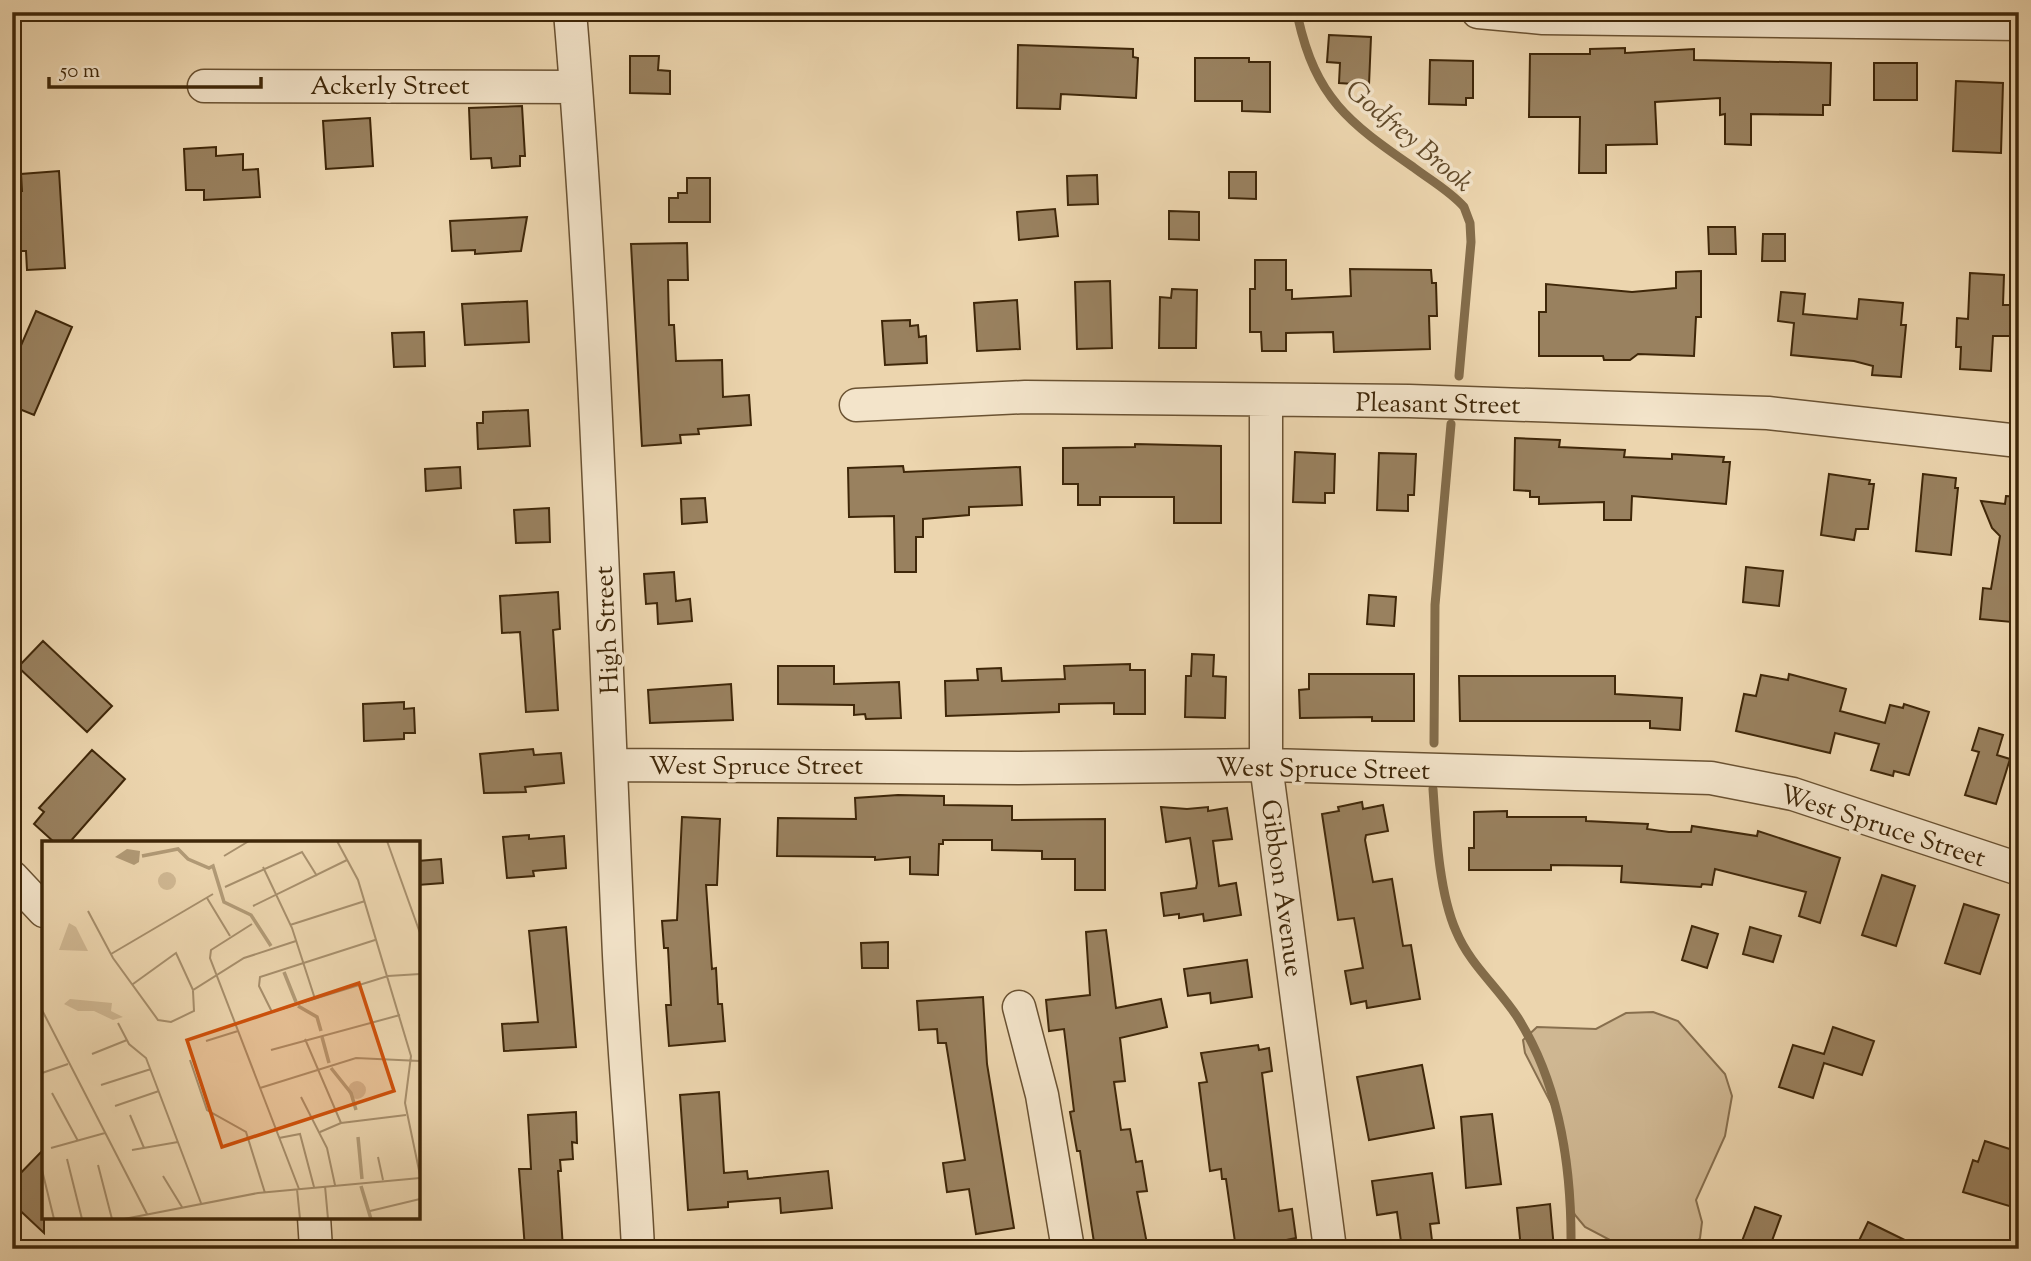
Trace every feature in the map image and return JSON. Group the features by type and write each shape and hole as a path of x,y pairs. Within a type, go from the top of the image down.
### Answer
{"street":[{"name":"High Street","path":"570,12 613,765 618,934 638,1249"},
{"path":"1497,13 1695,21 2019,24"},
{"name":"Ackerly Street","path":"204,86 576,87"},
{"name":"Pleasant Street","path":"856,405 1025,397 1266,400 1768,413 2019,441"},
{"name":"Gibbon Avenue","path":"1266,400 1266,765 1330,1249"},
{"name":"West Spruce Street","path":"613,765 1019,768 1266,765 1688,776 1732,780 1793,794 2019,869"},
{"path":"12,877 42,909"},
{"path":"1019,1007 1042,1096 1068,1249"},
{"path":"314,1219 316,1249"}],"shaded area":[{"path":"1653,1012 1678,1021 1725,1074 1732,1096 1725,1136 1696,1200 1702,1222 1700,1238 1692,1249 1627,1249 1585,1227 1575,1215 1569,1200 1557,1115 1525,1053 1523,1040 1537,1027 1596,1029 1626,1013"}],"building":[{"path":"1329,35 1371,37 1369,85 1339,83 1340,63 1327,62"},
{"path":"1018,45 1133,49 1133,57 1138,58 1136,98 1061,94 1060,109 1017,108"},
{"path":"1625,48 1625,53 1694,49 1694,60 1831,63 1830,105 1823,105 1823,115 1751,114 1751,145 1725,144 1725,114 1720,115 1720,98 1655,102 1657,144 1606,145 1606,173 1579,173 1580,117 1529,117 1530,54 1590,54 1590,49"},
{"path":"630,56 659,56 658,70 670,71 670,94 630,93"},
{"path":"1195,58 1249,58 1249,62 1270,62 1270,112 1242,111 1242,101 1195,101"},
{"path":"1430,60 1473,61 1473,98 1466,98 1466,105 1429,104"},
{"path":"1874,63 1917,63 1917,100 1874,100"},
{"path":"1956,81 2003,83 2001,153 1953,151"},
{"path":"522,106 525,156 520,156 520,166 492,168 491,158 471,159 469,108"},
{"path":"370,118 373,166 326,169 323,121"},
{"path":"216,147 216,156 243,154 243,170 258,169 260,197 204,200 204,190 186,190 184,149"},
{"path":"59,171 65,268 27,270 26,251 21,251 17,191 22,191 21,174"},
{"path":"1229,172 1256,172 1256,199 1229,198"},
{"path":"1097,175 1098,204 1068,205 1067,176"},
{"path":"687,178 710,178 710,222 669,222 669,198 678,198 678,193 687,193"},
{"path":"1055,209 1058,236 1019,240 1017,212"},
{"path":"1169,211 1199,212 1199,240 1169,239"},
{"path":"527,217 521,251 475,254 475,250 452,251 450,221"},
{"path":"1708,227 1735,227 1736,254 1709,254"},
{"path":"1763,234 1785,234 1785,261 1762,261"},
{"path":"687,243 688,280 668,280 669,325 674,325 676,361 722,360 723,397 749,395 751,425 698,429 699,434 680,435 681,443 642,446 631,244"},
{"path":"1255,260 1286,260 1286,290 1292,290 1292,299 1351,296 1350,269 1431,270 1432,283 1436,283 1437,316 1429,316 1430,349 1334,352 1333,332 1286,333 1286,351 1262,351 1261,332 1250,332 1250,289 1255,289"},
{"path":"1701,271 1701,317 1696,317 1694,356 1638,354 1630,360 1604,360 1603,356 1539,356 1539,312 1546,312 1546,284 1632,292 1676,288 1676,272"},
{"path":"1970,273 2004,275 2003,305 2011,305 2010,336 1993,336 1991,371 1960,369 1961,347 1956,347 1957,318 1968,319"},
{"path":"1110,281 1112,348 1077,349 1075,282"},
{"path":"1172,289 1197,290 1196,348 1159,348 1160,297 1171,298"},
{"path":"1781,292 1805,294 1803,314 1857,319 1859,299 1903,303 1901,325 1906,325 1901,377 1872,375 1873,366 1854,361 1791,355 1794,323 1778,321"},
{"path":"1017,300 1020,349 977,351 974,303"},
{"path":"527,301 529,342 465,345 462,304"},
{"path":"36,311 72,327 34,415 12,406 12,366"},
{"path":"910,320 910,326 918,325 919,337 926,336 927,363 885,365 882,321"},
{"path":"424,332 425,366 394,367 392,333"},
{"path":"528,410 530,446 478,449 477,423 483,423 483,412"},
{"path":"1515,438 1560,440 1559,447 1625,450 1624,457 1672,459 1672,454 1724,457 1723,462 1730,462 1726,504 1632,496 1631,520 1604,520 1604,502 1539,504 1539,497 1530,497 1530,491 1514,490"},
{"path":"1135,444 1221,446 1221,523 1174,523 1174,497 1100,497 1100,505 1078,505 1078,484 1063,484 1063,448 1135,447"},
{"path":"1295,452 1335,454 1334,493 1325,493 1325,503 1293,502"},
{"path":"1379,453 1416,454 1414,495 1408,495 1408,511 1377,510"},
{"path":"903,466 904,472 1020,467 1022,505 969,507 969,515 923,519 923,537 916,537 916,572 895,572 894,516 849,517 848,468"},
{"path":"460,467 461,488 426,491 425,469"},
{"path":"1829,474 1870,480 1869,484 1874,484 1868,529 1856,529 1854,540 1821,535"},
{"path":"1923,474 1956,478 1955,488 1958,488 1951,555 1916,551"},
{"path":"2006,496 2019,497 2019,572 2012,622 1980,619 1983,588 1991,589 2000,536 1992,528 1981,501 2005,504"},
{"path":"705,498 707,522 682,524 681,499"},
{"path":"549,508 550,542 516,543 514,510"},
{"path":"1746,567 1783,571 1779,606 1743,602"},
{"path":"674,572 676,601 690,599 692,621 658,624 657,603 646,604 644,574"},
{"path":"558,592 560,629 553,630 558,710 526,712 520,632 502,633 500,596"},
{"path":"1369,595 1396,597 1394,626 1367,624"},
{"path":"43,641 112,706 87,732 18,667"},
{"path":"1192,654 1214,655 1213,676 1226,677 1225,718 1185,717 1186,676 1191,676"},
{"path":"1130,664 1130,670 1145,670 1145,714 1114,714 1114,703 1059,704 1059,712 946,716 945,681 978,680 977,669 1001,668 1002,681 1065,679 1064,666"},
{"path":"778,666 834,666 834,684 899,682 901,718 866,719 865,714 854,715 854,705 778,704"},
{"path":"1309,674 1414,674 1414,721 1372,721 1372,717 1300,718 1299,690 1309,689"},
{"path":"1789,674 1846,689 1840,711 1885,723 1890,705 1903,708 1904,704 1929,712 1909,775 1894,771 1893,776 1871,770 1879,744 1835,733 1830,753 1736,731 1744,694 1756,696 1761,675 1788,680"},
{"path":"1459,676 1615,676 1615,694 1682,698 1680,730 1650,728 1650,721 1460,721"},
{"path":"731,684 733,720 650,723 648,690"},
{"path":"404,702 404,709 414,708 415,733 404,733 404,739 364,741 363,704"},
{"path":"1979,728 2003,735 1997,755 2010,759 1996,804 1965,795 1979,752 1972,750"},
{"path":"533,749 534,755 561,753 564,783 525,787 526,792 484,793 480,754"},
{"path":"92,750 125,779 71,841 53,841 34,824 44,812 39,808"},
{"path":"944,796 944,805 1012,806 1012,820 1105,819 1105,890 1075,890 1075,859 1042,859 1042,851 992,850 992,840 943,840 943,844 939,844 938,875 910,874 910,857 875,860 875,857 777,856 778,818 856,819 855,798"},
{"path":"1362,802 1363,809 1383,805 1388,831 1366,835 1365,840 1373,882 1392,879 1403,946 1411,945 1420,999 1367,1008 1366,1001 1351,1004 1345,971 1363,968 1354,918 1338,920 1322,814 1339,811 1338,807"},
{"path":"1161,807 1208,807 1208,811 1227,808 1232,839 1213,841 1219,886 1236,883 1241,915 1204,921 1203,914 1179,918 1179,914 1164,916 1161,893 1196,888 1197,883 1190,838 1166,842"},
{"path":"1507,811 1507,817 1586,817 1586,821 1648,824 1647,829 1669,832 1691,832 1692,826 1757,836 1758,831 1840,858 1820,923 1799,916 1806,892 1715,869 1712,885 1702,884 1701,887 1621,882 1622,866 1551,865 1551,870 1469,870 1469,848 1474,848 1474,812"},
{"path":"682,817 720,819 717,885 706,885 712,969 716,968 718,1004 722,1004 725,1041 669,1046 666,1005 671,1005 668,948 664,948 662,921 677,920"},
{"path":"529,835 529,839 564,836 566,868 533,871 534,876 507,878 503,837"},
{"path":"441,859 443,883 420,885 420,861"},
{"path":"1882,875 1915,886 1896,946 1862,935"},
{"path":"1964,904 1999,915 1980,974 1945,963"},
{"path":"1692,926 1718,934 1707,968 1682,960"},
{"path":"566,927 576,1047 504,1051 502,1024 538,1022 529,931"},
{"path":"1750,927 1781,936 1773,962 1743,954"},
{"path":"1106,930 1116,1008 1161,999 1167,1027 1120,1038 1125,1081 1114,1082 1121,1130 1130,1129 1136,1162 1142,1161 1147,1191 1137,1192 1148,1249 1095,1249 1080,1151 1077,1151 1070,1112 1074,1111 1064,1029 1049,1031 1046,1000 1090,995 1086,932"},
{"path":"888,942 888,968 862,968 861,943"},
{"path":"1247,960 1252,997 1211,1003 1210,993 1188,996 1184,969"},
{"path":"983,997 987,1064 1014,1228 976,1234 969,1189 947,1192 943,1163 965,1160 946,1043 938,1043 937,1029 919,1030 917,1001"},
{"path":"1833,1027 1874,1041 1862,1075 1824,1063 1813,1098 1779,1087 1793,1045 1824,1054"},
{"path":"1258,1045 1259,1050 1269,1048 1272,1071 1262,1073 1279,1211 1292,1209 1296,1238 1286,1240 1287,1246 1236,1249 1226,1179 1222,1179 1221,1169 1210,1171 1199,1083 1207,1082 1201,1053"},
{"path":"1422,1065 1434,1128 1369,1140 1357,1077"},
{"path":"719,1092 724,1173 747,1171 748,1179 828,1171 832,1208 781,1213 780,1198 728,1202 728,1207 688,1210 680,1095"},
{"path":"576,1112 577,1143 572,1142 573,1159 560,1160 561,1171 558,1171 563,1249 525,1249 519,1169 531,1169 528,1115"},
{"path":"1492,1114 1501,1184 1466,1188 1461,1117"},
{"path":"1985,1141 2019,1152 2019,1209 1963,1192 1973,1160 1978,1162"},
{"path":"42,1151 44,1233 12,1203 12,1182"},
{"path":"1432,1173 1439,1223 1430,1224 1433,1249 1402,1249 1397,1212 1377,1215 1372,1181"},
{"path":"1550,1204 1554,1249 1521,1249 1517,1208"},
{"path":"1755,1207 1781,1216 1769,1249 1739,1249"},
{"path":"1868,1222 1923,1249 1855,1249"}],"waterway":[{"name":"Godfrey Brook","path":"1298,18 1314,69 1338,106 1370,136 1464,207 1470,223 1471,242 1459,376"},
{"name":"Godfrey Brook","path":"1434,743 1435,605 1451,424"},
{"name":"Godfrey Brook","path":"1433,789 1442,880 1456,931 1476,965 1518,1018 1544,1071 1553,1100 1566,1159 1571,1249"}]}
